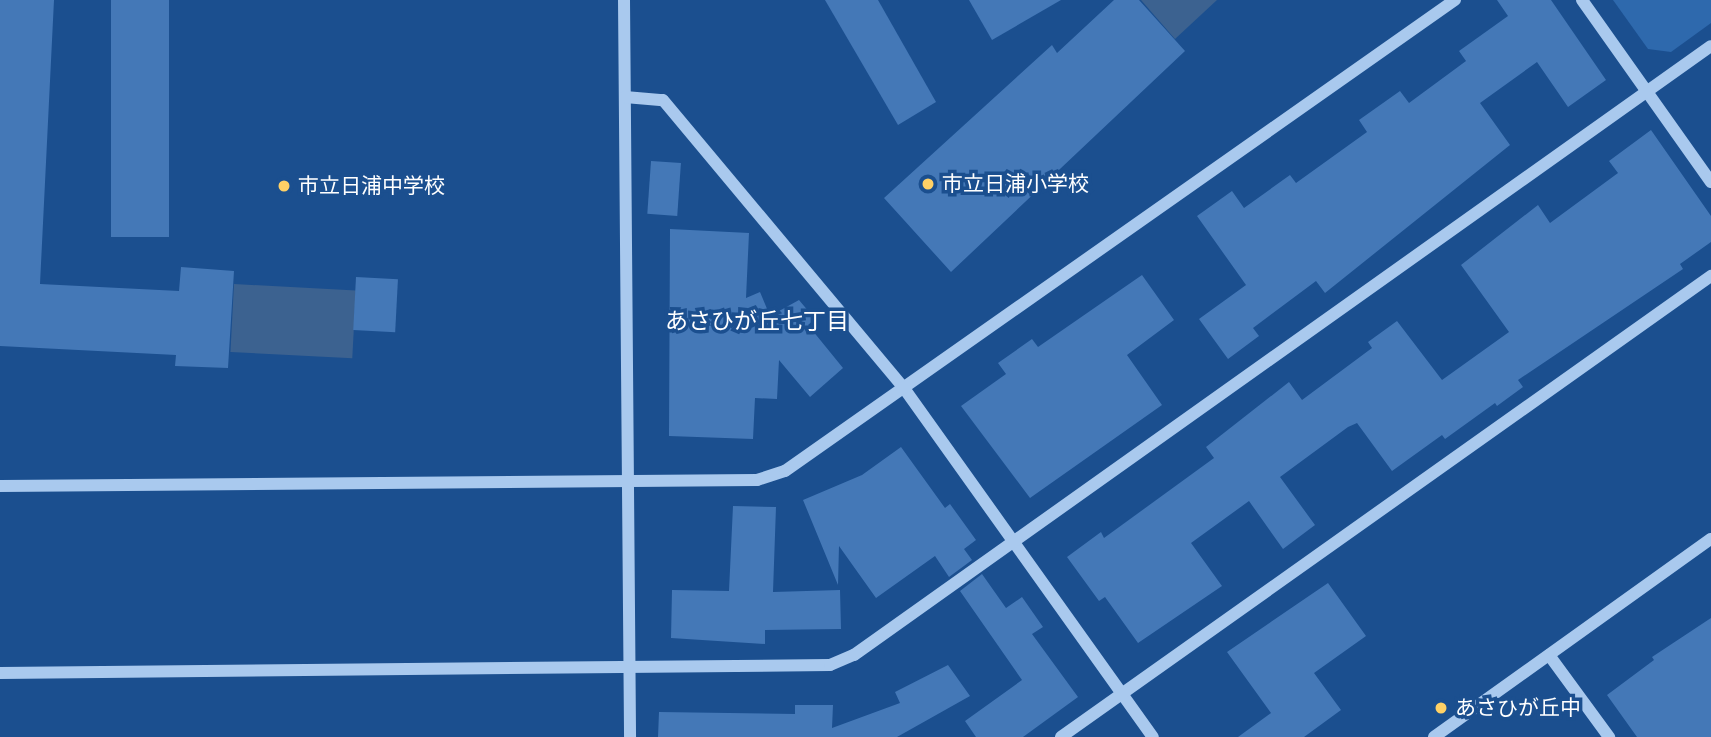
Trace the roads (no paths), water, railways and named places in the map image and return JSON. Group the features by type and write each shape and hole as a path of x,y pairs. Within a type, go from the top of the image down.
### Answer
{"street":[{"path":"624,0 630,737"},
{"path":"0,486 757,480 785,471 906,390 1455,0"},
{"path":"1582,0 1711,182"},
{"path":"0,673 830,665 854,655 1711,46"},
{"path":"625,97 663,100 906,390 1153,737"},
{"path":"1061,737 1711,276"},
{"path":"1434,737 1711,539"},
{"path":"1549,655 1609,737"}],"place":[{"name":"市立日浦小学校","path":"928,184"},
{"name":"市立日浦中学校","path":"284,186"},
{"name":"あさひが丘中","path":"1441,708"}],"district":[{"name":"あさひが丘七丁目","path":"757,322"}]}
